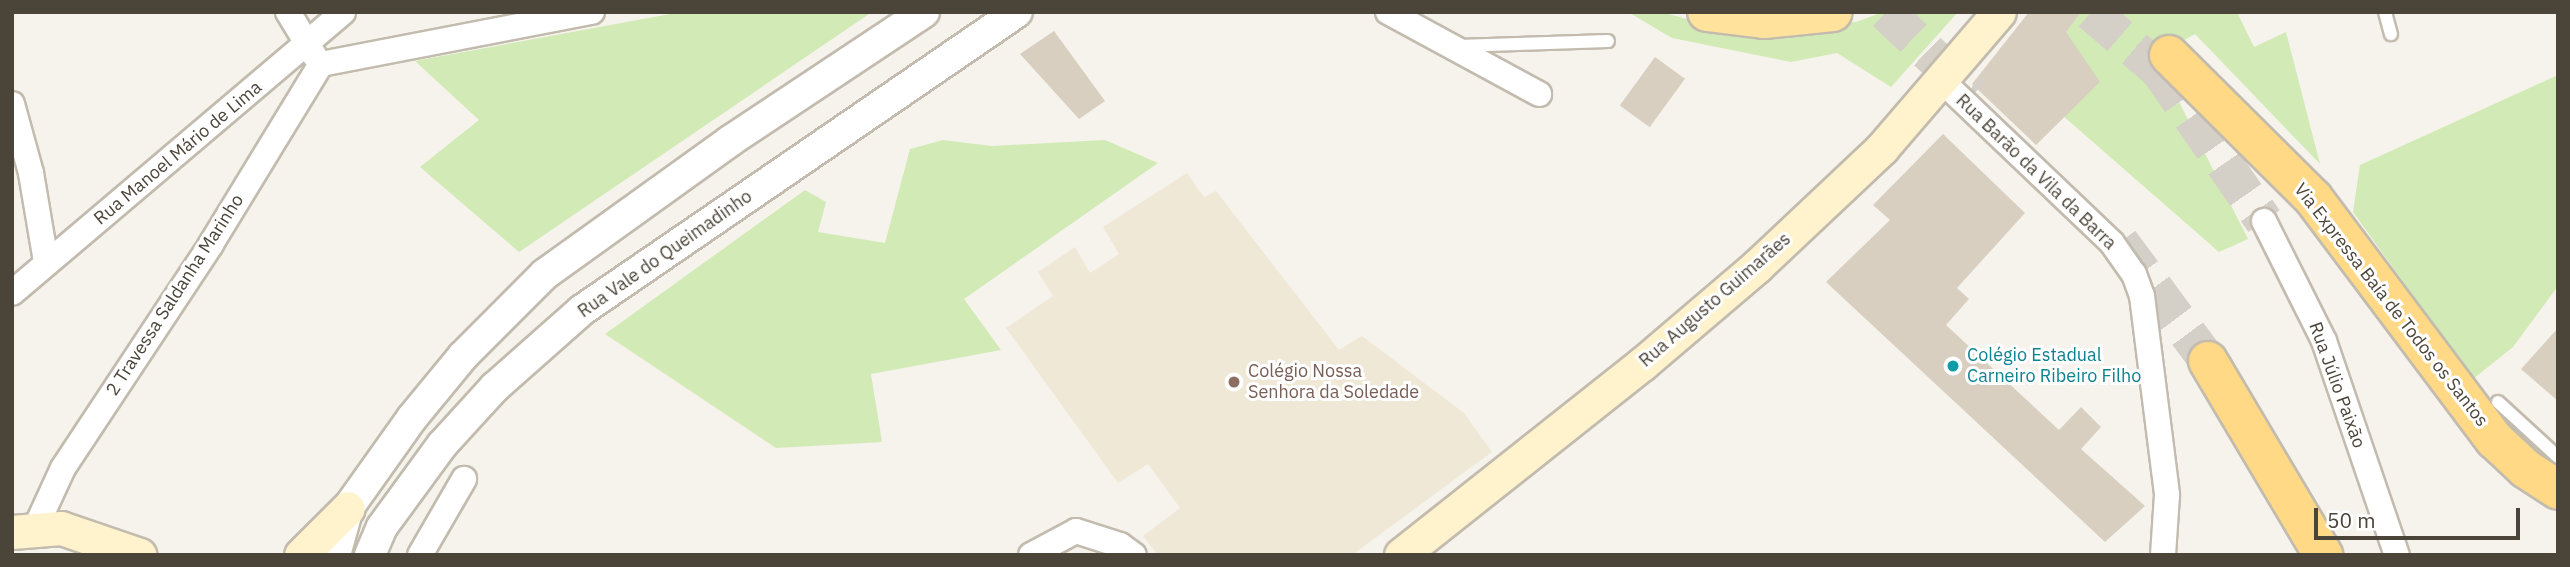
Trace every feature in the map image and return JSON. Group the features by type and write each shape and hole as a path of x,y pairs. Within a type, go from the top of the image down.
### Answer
{"highway":[{"name":"Via Expressa Baía de Todos os Santos","path":"2169,55 2313,198 2495,440 2526,469 2558,489"},
{"path":"2208,361 2323,555"}],"main road":[{"path":"1707,12 1764,19 1833,12"},
{"name":"Rua Augusto Guimarães","path":"1401,555 1757,266 1882,148 1999,12"},
{"path":"301,555 348,508"},
{"path":"24,530 61,528 140,555"}],"street":[{"path":"288,12 321,64 592,12"},
{"name":"Rua Manoel Mário de Lima","path":"12,293 46,262 140,189 343,12"},
{"path":"335,555 348,508 412,418 463,356 545,274 720,148 924,12"},
{"name":"Rua Vale do Queimadinho","path":"370,555 382,527 442,444 495,387 582,310 1017,12"},
{"path":"1388,12 1539,94"},
{"name":"2 Travessa Saldanha Marinho","path":"24,530 211,244 321,64"},
{"name":"Rua Barão da Vila da Barra","path":"1941,80 2112,243 2134,274 2142,296 2167,495 2163,555"},
{"path":"12,104 31,173 46,262"},
{"name":"Rua Júlio Paixão","path":"2264,221 2324,341 2397,555"},
{"path":"420,555 464,479"},
{"path":"1041,549 1076,531 1120,545 1135,555"}],"lane":[{"path":"2385,12 2391,34"},
{"path":"1447,46 1608,41"},
{"path":"2498,402 2558,457"}],"shaded area":[{"name":"Colégio Nossa Senhora da Soledade","path":"1187,173 1204,197 1216,191 1339,350 1362,336 1464,413 1492,452 1352,555 1158,555 1143,536 1180,508 1148,464 1118,483 1006,328 1053,296 1038,272 1075,247 1090,273 1119,254 1103,227"}],"green space":[{"path":"681,12 872,12 519,252 420,167 479,120 415,61"},
{"path":"1628,12 1661,12 1735,32 1856,22 1883,12 1958,12 1891,87 1837,53 1791,62 1672,38"},
{"path":"2033,12 2237,12 2254,47 2286,32 2320,164 2195,34 2156,56 2248,239 2219,252 2062,115"},
{"path":"2558,75 2558,286 2513,347 2473,379 2353,212 2360,165"},
{"path":"943,140 992,146 1105,140 1158,163 964,299 1001,350 871,374 882,442 776,448 605,334 805,190 826,202 818,232 885,243 910,149"}],"building":[{"path":"2029,12 2081,12 2066,32 2100,82 2036,145 1972,84"},
{"path":"1054,31 1105,101 1079,119 1020,54"},
{"path":"1655,57 1685,79 1650,127 1620,106"},
{"name":"Colégio Estadual Carneiro Ribeiro Filho","path":"1943,134 2025,213 1957,288 1969,299 1946,325 2059,430 2081,407 2101,427 2081,449 2145,506 2105,542 1826,282 1890,220 1873,205"},
{"path":"2558,328 2558,401 2521,369"}],"tunnel":[{"path":"1886,12 1973,95"},
{"path":"2091,12 2159,70 2264,221"},
{"path":"2120,242 2208,361"}],"place":[{"name":"Colégio Estadual Carneiro Ribeiro Filho","path":"1953,366"},
{"name":"Colégio Nossa Senhora da Soledade","path":"1234,382"}]}
